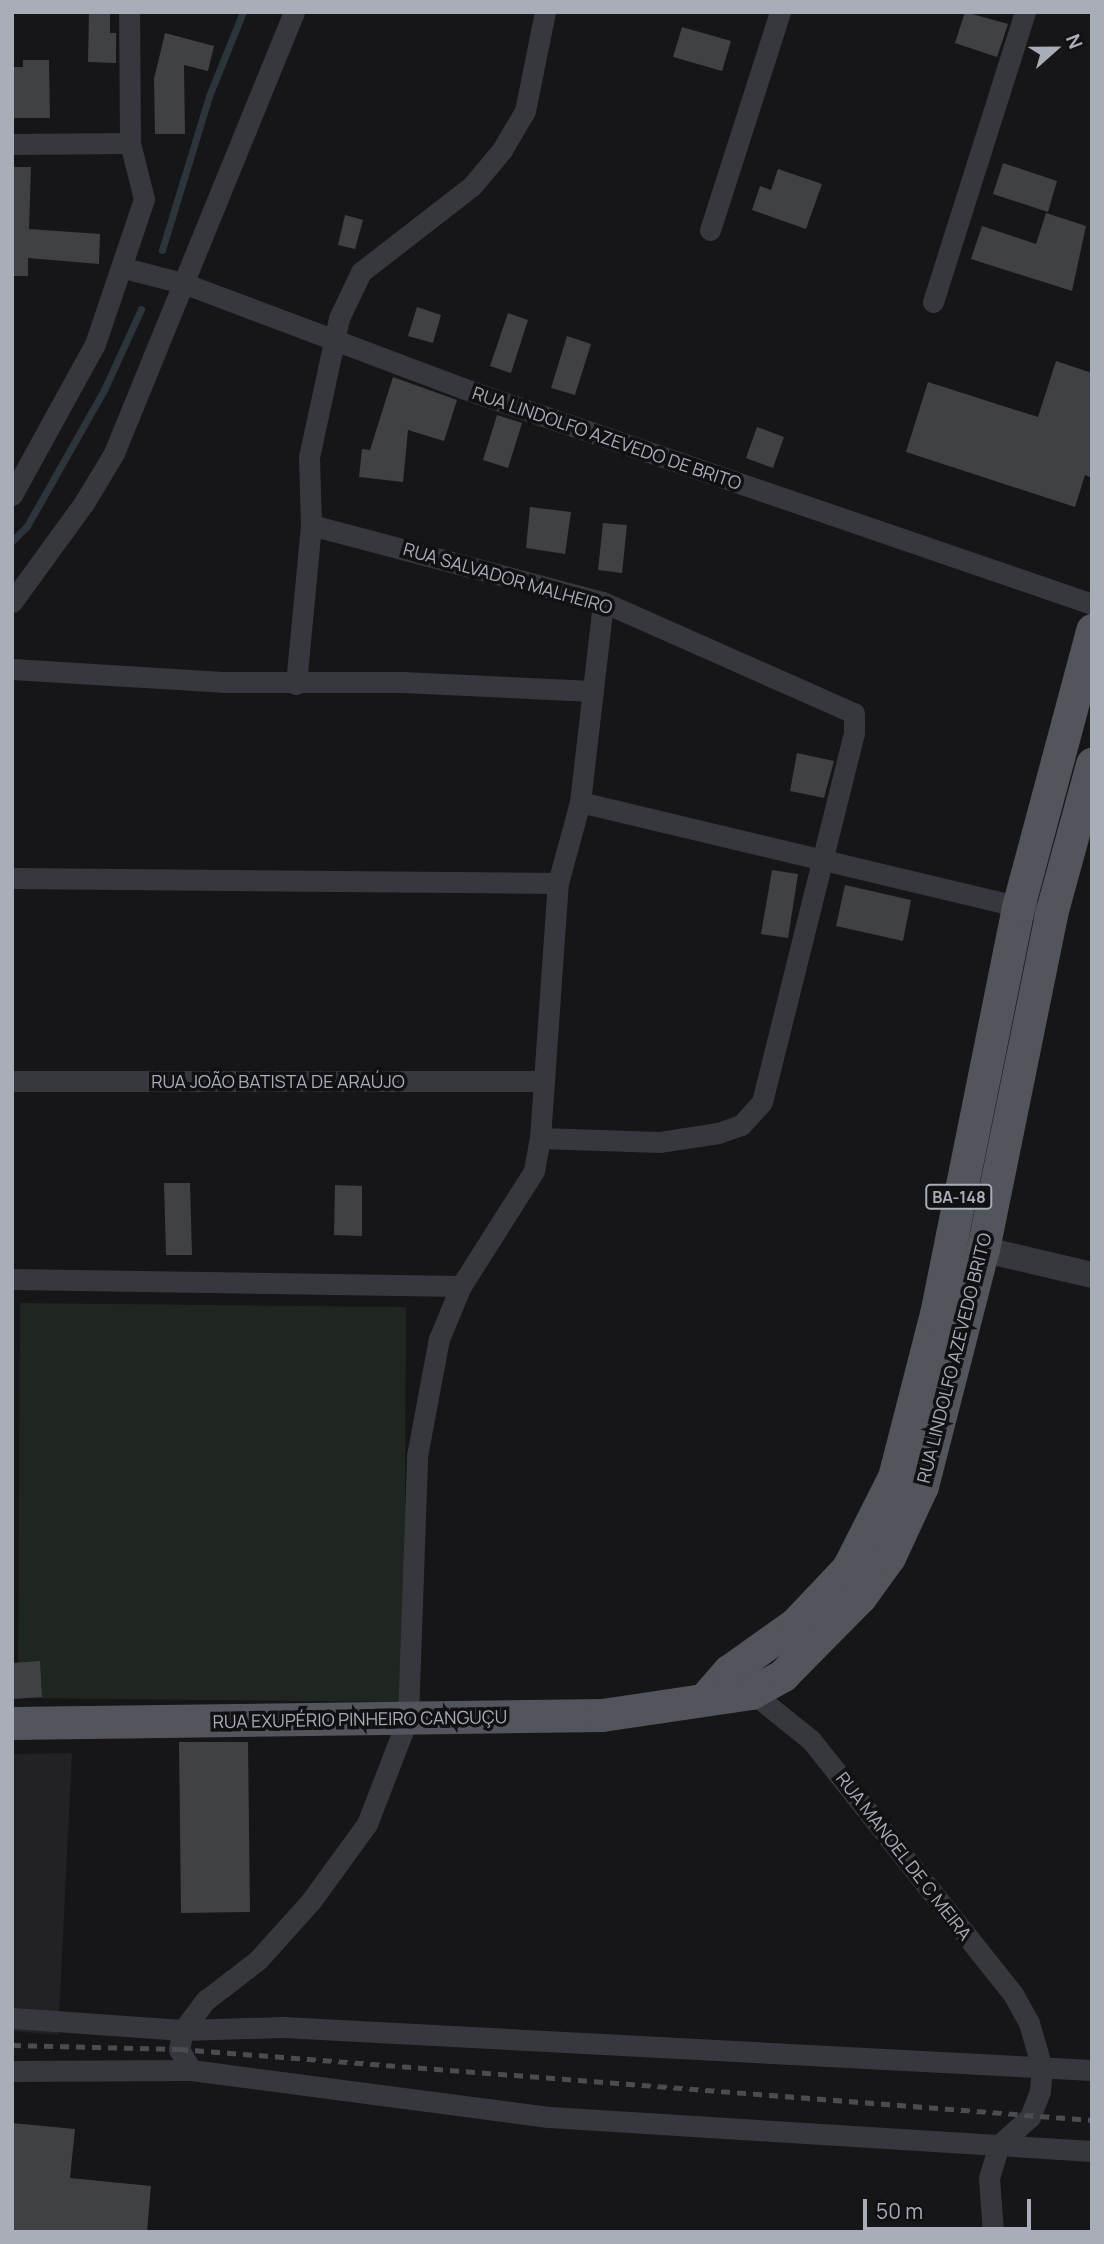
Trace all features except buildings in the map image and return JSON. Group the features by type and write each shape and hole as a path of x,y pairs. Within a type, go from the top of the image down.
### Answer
{"main road":[{"name":"RUA LINDOLFO AZEVEDO BRITO","path":"740,1682 854,1557 894,1477 950,1242 1018,906 1092,630"},
{"name":"RUA LINDOLFO AZEVEDO BRITO","path":"706,1697 740,1682 783,1675 860,1597 888,1557 922,1486 983,1249 1051,914 1084,820 1092,764"},
{"name":"RUA EXUPÉRIO PINHEIRO CANGUÇU","path":"12,1723 602,1714 706,1697"}],"street":[{"path":"12,495 95,344 124,268 144,199 130,143 130,12"},
{"path":"12,602 84,503 114,453 294,12"},
{"path":"296,684 312,525 309,457 332,337 361,272 472,186 502,150 525,111 545,12"},
{"path":"710,230 780,12"},
{"path":"933,302 1026,12"},
{"path":"12,144 130,143"},
{"name":"RUA LINDOLFO AZEVEDO DE BRITO","path":"124,268 183,283 462,388 1092,604"},
{"name":"RUA SALVADOR MALHEIRO","path":"312,525 603,602 854,713 854,733 819,861"},
{"path":"191,2070 179,2049 183,2030 206,2000 258,1960 310,1901 367,1825 408,1718 417,1455 439,1339 461,1286 534,1171 540,1138 558,883 580,802 603,602"},
{"path":"12,669 296,684 402,682 593,691"},
{"path":"580,802 819,861 1051,914"},
{"path":"540,1138 659,1142 741,1125 762,1102 819,861"},
{"path":"12,878 558,883"},
{"name":"RUA JOÃO BATISTA DE ARAÚJO","path":"12,1081 544,1081"},
{"path":"950,1242 1092,1275"},
{"path":"12,1279 461,1286"},
{"name":"RUA MANOEL DE C MEIRA","path":"740,1682 811,1740 1013,1994 1030,2023 1042,2068"},
{"path":"12,2018 183,2030 283,2027 1092,2070"},
{"path":"993,2232 989,2178 999,2145 1030,2117 1042,2068"},
{"path":"12,2071 191,2070 550,2117 1092,2151"}],"shaded area":[{"path":"20,1303 406,1307 404,1702 18,1698"},
{"path":"72,1753 58,2035 12,2031 12,1754"}],"waterway":[{"path":"162,250 209,96 243,12"},
{"path":"12,541 27,526 104,390 141,309"}],"railway":[{"path":"12,2045 179,2049 1092,2120"}]}
